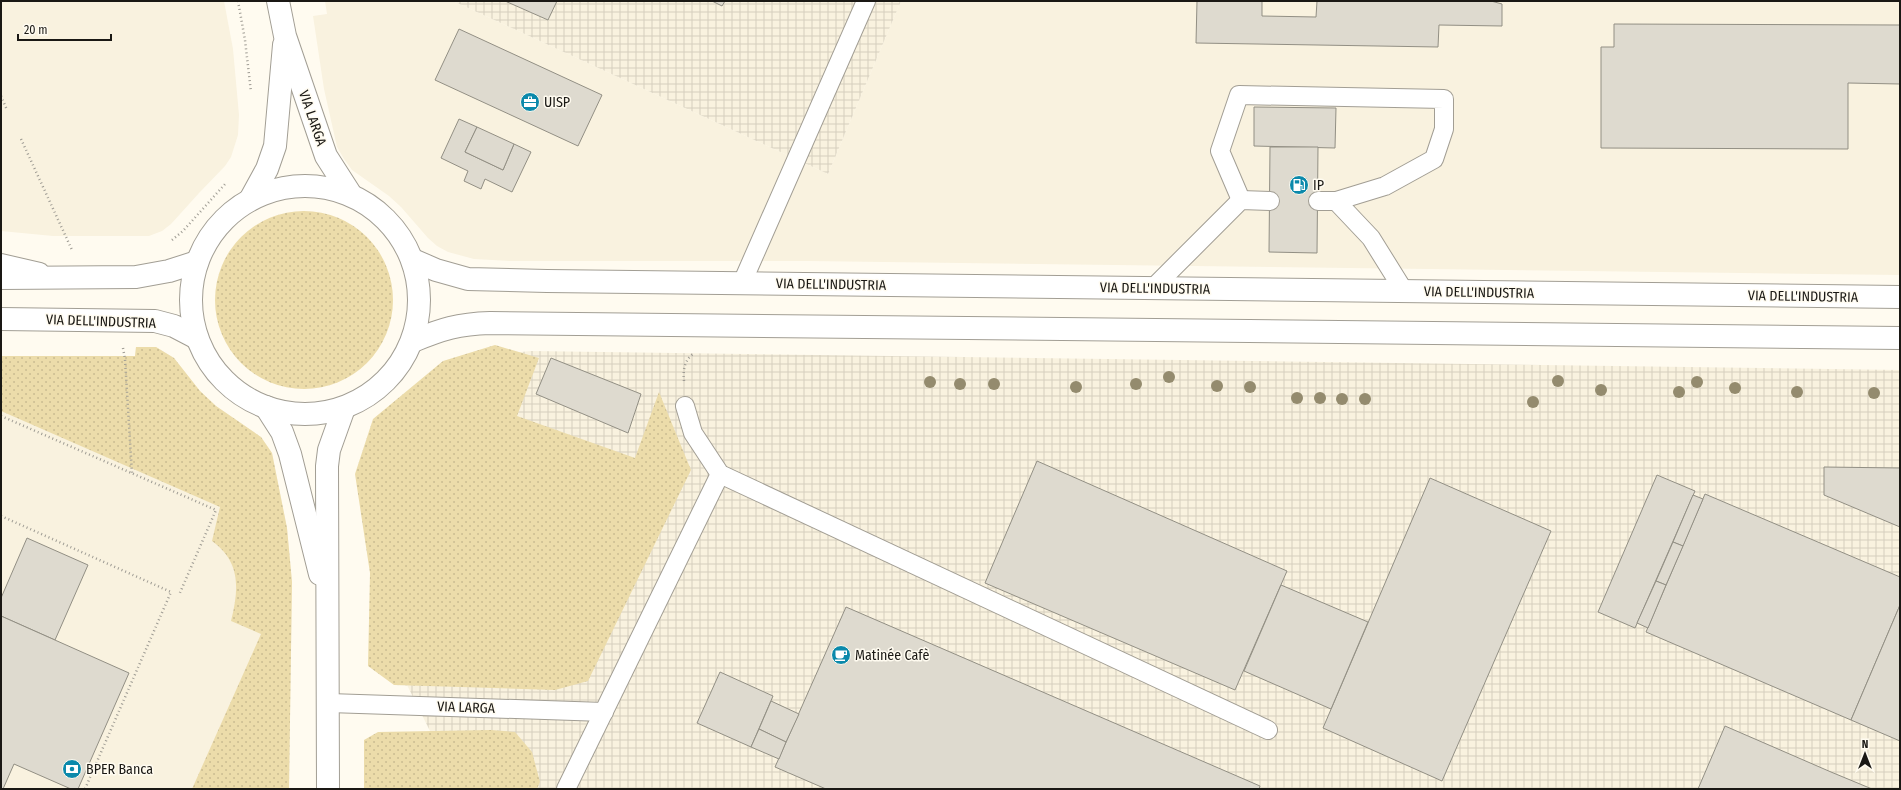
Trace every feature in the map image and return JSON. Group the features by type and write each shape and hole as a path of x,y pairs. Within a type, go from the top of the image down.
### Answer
{"main road":[{"name":"VIA LARGA","path":"278,1 285,36 326,156 351,195"},
{"name":"VIA LARGA","path":"250,200 267,169 275,146 285,36"},
{"path":"300,186 326,187 351,195 382,214 395,228 405,243 413,260 418,280 420,301 418,322 413,341 402,363 386,382 366,397 344,408 318,414 292,414 266,407 243,396 224,380 208,361 197,338 192,319 190,300 192,281 197,262 209,237 227,216 250,200 274,190 300,186"},
{"name":"VIA DELL'INDUSTRIA","path":"413,260 441,272 468,278 742,283 1900,297"},
{"path":"1,278 136,277 169,271 197,262"},
{"name":"VIA DELL'INDUSTRIA","path":"1,319 149,320 174,326 197,338"},
{"path":"413,341 445,328 467,324 490,323 1900,338"},
{"path":"266,407 282,432 290,454 329,608"},
{"path":"328,789 328,450 344,408"}],"lane":[{"path":"742,283 866,1"},
{"path":"1241,200 1220,151 1239,95 1444,99 1444,129 1434,159 1385,186 1336,201 1318,201"},
{"path":"1152,288 1241,200 1270,201"},
{"path":"1336,201 1371,238 1404,291"},
{"path":"1,263 61,277"},
{"path":"685,406 693,433 720,474 1268,730"},
{"path":"566,789 720,474"},
{"name":"VIA LARGA","path":"329,703 604,712"}],"path":[{"path":"238,1 245,40 251,93"},
{"path":"1,96 7,110"},
{"path":"21,139 72,250"},
{"path":"165,243 183,231 207,202 231,179"},
{"path":"64,249 80,250"},
{"path":"122,345 125,359 132,474"},
{"path":"1,416 216,510 179,595"},
{"path":"1,516 172,592 85,789"}],"shaded area":[{"path":"1,1 224,1 233,49 239,115 238,135 231,157 225,166 171,224 162,231 149,236 53,236 1,231"},
{"path":"325,1 453,1 828,174 901,1 1900,1 1900,275 808,261 510,261 474,259 448,252 437,246 389,196 352,170 337,147 324,89 313,16 327,14"},
{"path":"453,1 901,1 828,174"},
{"path":"304,211 321,213 338,218 353,226 367,237 378,251 386,266 391,283 393,300 391,317 386,334 378,349 367,363 353,374 338,382 321,387 304,389 287,387 270,382 255,374 241,363 230,349 222,334 217,317 215,300 217,283 222,266 230,251 241,237 255,226 270,218 287,213"},
{"path":"495,345 539,358 517,416 635,458 659,392 691,470 588,681 555,690 394,685 368,666 370,573 355,474 373,419 443,361"},
{"path":"136,347 156,347 174,358 200,391 216,406 261,437 272,453 287,528 292,582 289,789 1,789 1,356 135,356"},
{"path":"136,347 156,347 174,358 200,391 216,406 261,437 272,453 287,528 292,582 289,789 192,789 261,634 231,621 234,609 236,587 233,567 221,549 212,541 220,507 1,411 1,356 135,356"},
{"path":"531,351 1900,370 1900,789 459,789 375,621 477,356"},
{"path":"491,730 515,732 532,752 540,782 537,789 364,789 364,740 378,732"}],"building":[{"path":"505,1 557,1 548,20"},
{"path":"712,1 725,1 722,6"},
{"path":"1197,1 1262,1 1262,16 1316,17 1317,1 1491,1 1502,4 1502,26 1439,25 1438,47 1196,43"},
{"path":"1614,24 1900,25 1900,84 1848,83 1848,149 1601,148 1601,47 1614,47"},
{"path":"459,29 602,95 578,146 435,80"},
{"path":"1254,107 1336,108 1335,148 1254,146"},
{"path":"459,119 477,127 465,152 503,170 514,144 531,152 512,192 485,179 481,189 464,181 468,171 441,158"},
{"path":"477,127 514,144 503,170 465,152"},
{"path":"1270,147 1318,147 1317,253 1269,252"},
{"path":"551,358 641,394 628,433 536,394"},
{"path":"1037,461 1287,571 1235,690 985,583"},
{"path":"1824,467 1900,468 1900,527 1824,495"},
{"path":"1657,475 1695,491 1635,628 1598,612"},
{"path":"1430,478 1551,531 1442,781 1323,728"},
{"path":"1705,494 1900,577 1900,605 1851,720 1646,632"},
{"path":"1693,495 1703,499 1683,546 1673,542"},
{"path":"27,538 88,565 55,640 1,616 1,598"},
{"path":"1673,542 1683,546 1666,585 1656,581"},
{"path":"1656,581 1666,585 1648,628 1637,623"},
{"path":"1281,585 1368,622 1331,709 1244,671"},
{"path":"1900,605 1900,741 1851,720"},
{"path":"846,607 1260,786 1259,789 826,789 775,767"},
{"path":"1,616 129,673 78,789 71,789 14,764 3,789 1,789"},
{"path":"720,672 773,696 751,747 697,723"},
{"path":"771,701 799,714 786,742 759,729"},
{"path":"1725,726 1831,772 1872,789 1698,789"},
{"path":"759,729 786,742 779,759 751,747"}],"place":[{"name":"UISP","path":"530,102"},
{"name":"IP","path":"1299,185"},
{"name":"Matinée Cafè","path":"841,655"},
{"name":"BPER Banca","path":"72,769"}]}
